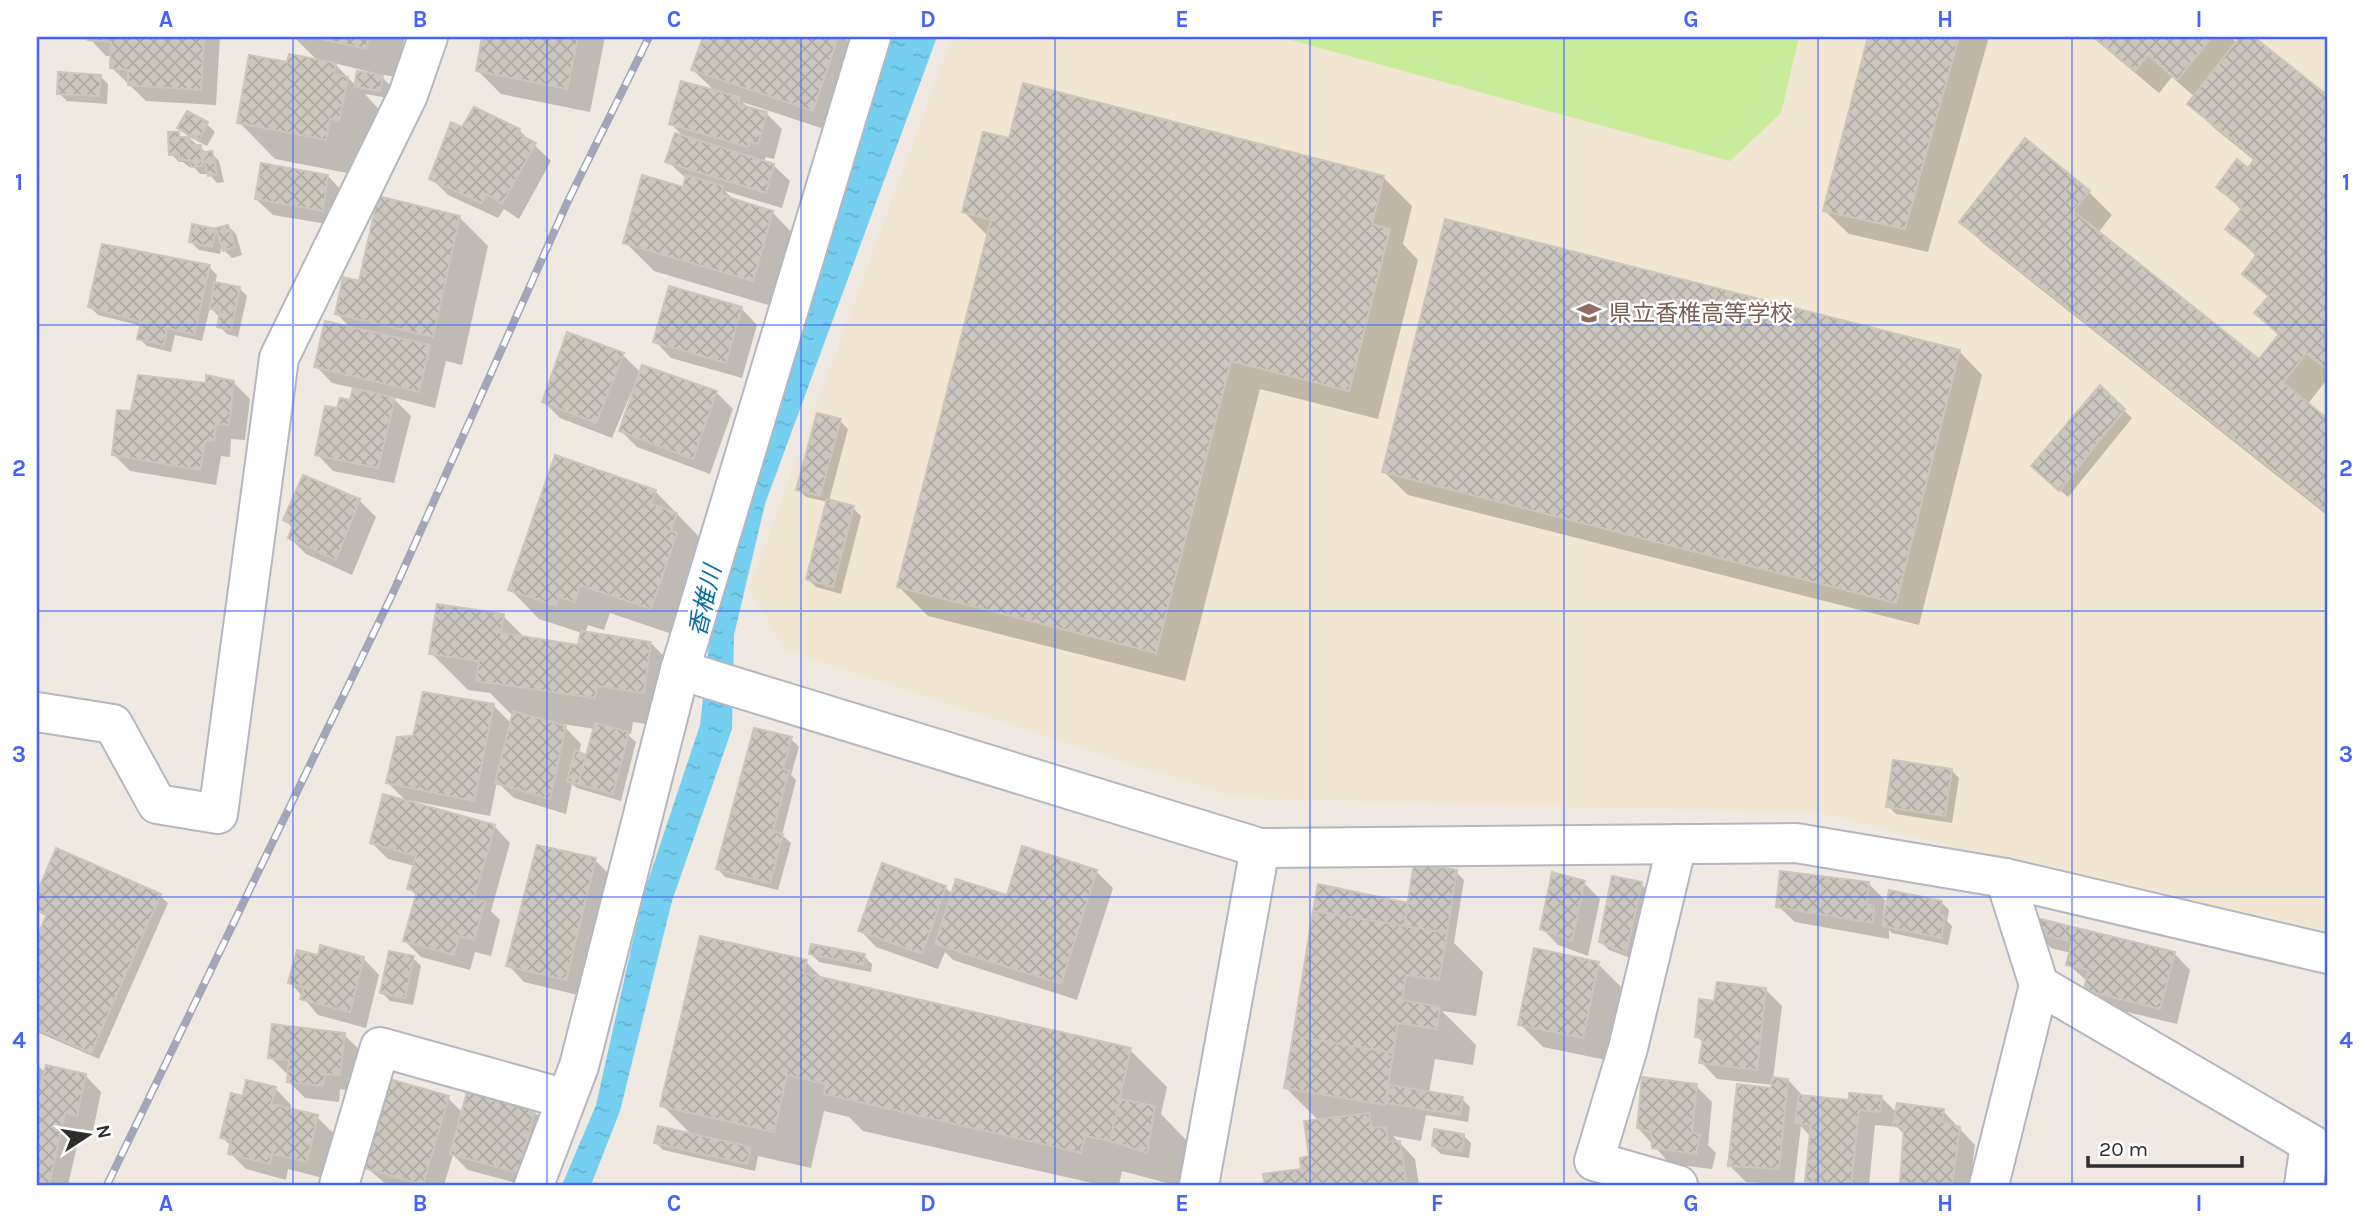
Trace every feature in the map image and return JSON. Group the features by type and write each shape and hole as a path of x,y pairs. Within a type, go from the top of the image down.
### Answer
{"street":[{"path":"37,712 113,724 157,804 218,814 279,358 408,95 428,37"},
{"path":"534,1185 583,1053 680,670 871,37"},
{"path":"680,670 1260,848 1796,843 2005,878 2328,954"},
{"path":"1677,844 1628,1048 1594,1161 1678,1185"},
{"path":"1199,1185 1260,848"},
{"path":"1989,1185 2039,985 2005,878"},
{"path":"2039,985 2319,1149 2304,1185"},
{"path":"340,1185 380,1047 566,1099"}],"shaded area":[{"name":"県立香椎高等学校","path":"952,37 2328,37 2328,943 1821,813 1236,798 786,651 749,589"}],"green space":[{"path":"1280,37 1799,37 1781,113 1730,161"}],"water":[{"path":"891,37 937,37 765,504 734,635 732,729 672,901 620,1111 591,1185 562,1185 596,1105 643,896 700,725 711,627"}],"building":[{"path":"89,37 204,37 201,90 128,85 128,70 110,68 111,42 88,40"},
{"path":"313,37 369,37 366,49"},
{"path":"482,37 578,37 567,89 476,71"},
{"path":"703,37 838,37 813,111 691,70"},
{"path":"1868,37 1959,37 1905,229 1823,211"},
{"path":"2094,37 2212,37 2177,80 2148,55 2135,71"},
{"path":"2240,37 2254,37 2328,96 2328,370 2306,353 2283,383 2328,419 2328,513 1959,222 2025,138 2090,191 2073,211 2259,359 2279,334 2254,313 2269,296 2242,274 2257,254 2225,229 2242,208 2216,187 2237,159 2248,168 2255,158 2187,104"},
{"path":"289,54 336,63 334,74 348,77 339,121 330,119 326,140 237,123 249,55 287,62"},
{"path":"357,71 383,75 380,91 354,87"},
{"path":"58,72 101,75 99,96 57,94"},
{"path":"681,81 740,97 738,104 767,112 758,144 750,142 748,147 669,124"},
{"path":"1023,83 1384,176 1372,224 1390,229 1349,391 1231,361 1156,653 897,587 991,220 962,212 983,132 1009,138"},
{"path":"474,107 520,129 518,134 536,143 502,204 487,194 481,203 429,179 451,122 462,127"},
{"path":"187,111 208,122 199,140 177,128"},
{"path":"168,132 179,132 179,137 190,137 190,145 201,145 202,166 191,167 190,160 179,160 179,155 169,155"},
{"path":"675,133 774,164 766,193 665,162"},
{"path":"212,151 217,174 208,176 202,153"},
{"path":"261,163 328,175 323,211 255,199"},
{"path":"642,175 683,187 686,175 723,186 721,195 773,211 753,281 623,243"},
{"path":"378,196 460,216 433,337 335,314 343,277 359,281"},
{"path":"1445,219 1960,350 1896,603 1382,472"},
{"path":"192,224 216,229 212,247 189,242"},
{"path":"228,225 235,247 223,251 216,228"},
{"path":"102,244 210,265 194,335 167,328 164,345 137,339 141,322 88,307"},
{"path":"214,282 240,287 231,330 217,327 220,311 210,309"},
{"path":"669,286 742,307 726,363 653,342"},
{"path":"325,321 430,345 419,392 314,367"},
{"path":"567,332 624,353 596,423 542,402"},
{"path":"642,365 717,391 693,459 619,431"},
{"path":"138,375 206,383 206,375 234,381 229,425 216,424 214,441 205,441 200,470 112,455 117,410 131,411"},
{"path":"2100,385 2125,409 2059,491 2031,466"},
{"path":"353,388 395,398 378,468 315,455 325,406 337,408 340,398 350,400"},
{"path":"817,413 841,419 820,496 796,490"},
{"path":"555,455 656,490 651,504 677,513 671,531 677,533 651,609 580,585 575,602 559,597 556,606 508,590"},
{"path":"303,475 360,499 336,560 288,538 293,525 283,520"},
{"path":"827,499 854,506 833,587 806,579"},
{"path":"437,604 504,614 501,633 578,645 581,631 651,642 644,693 597,686 595,698 476,681 479,661 429,654"},
{"path":"423,692 494,704 474,801 386,783 397,737 413,736"},
{"path":"513,711 566,726 550,799 495,783"},
{"path":"595,723 629,732 613,794 578,784"},
{"path":"754,728 792,737 783,769 789,771 773,831 783,834 770,883 716,869"},
{"path":"575,750 586,755 578,784 567,781"},
{"path":"1893,760 1952,769 1945,816 1886,807"},
{"path":"383,794 495,825 474,899 485,902 474,940 459,936 454,955 403,941 417,891 407,889 416,856 370,843"},
{"path":"537,845 596,858 566,980 506,966"},
{"path":"1022,846 1097,870 1061,984 935,944 956,879 1007,895"},
{"path":"56,848 161,894 91,1053 37,1029 37,937 47,914 37,910 37,893"},
{"path":"882,863 946,886 922,954 858,931"},
{"path":"1414,863 1457,870 1447,933 1404,926"},
{"path":"1780,871 1869,882 1867,904 1874,906 1873,923 1776,907"},
{"path":"1552,872 1585,881 1572,941 1540,929"},
{"path":"1612,876 1642,882 1626,953 1599,942"},
{"path":"1318,884 1408,903 1404,926 1313,911"},
{"path":"1889,890 1942,901 1939,914 1945,916 1941,938 1882,926"},
{"path":"1313,911 1447,933 1439,980 1406,975 1402,1000 1440,1007 1437,1029 1398,1023 1393,1053 1293,1036"},
{"path":"2036,918 2175,952 2160,1009 2084,990 2088,970 2066,965 2072,942 2033,932"},
{"path":"700,936 807,960 803,973 1131,1048 1110,1141 1085,1136 1081,1153 824,1094 826,1084 787,1075 774,1132 660,1106"},
{"path":"811,944 865,954 863,965 809,954"},
{"path":"320,945 364,957 350,1012 300,999 304,987 288,983 297,950 318,955"},
{"path":"1534,948 1599,962 1583,1038 1518,1025"},
{"path":"389,951 414,956 405,998 380,993"},
{"path":"1717,982 1766,988 1757,1070 1699,1063 1703,1038 1695,1037 1699,999 1714,1001"},
{"path":"272,1024 345,1033 340,1075 325,1074 323,1086 287,1082 289,1060 268,1058"},
{"path":"1293,1036 1393,1053 1385,1105 1284,1088"},
{"path":"46,1065 86,1074 77,1116 65,1113 49,1185 37,1185 37,1085 41,1086"},
{"path":"382,1077 449,1096 423,1185 365,1168 369,1158 362,1156"},
{"path":"1642,1077 1697,1084 1692,1132 1700,1135 1696,1154 1652,1148 1651,1132 1637,1128"},
{"path":"1772,1077 1788,1079 1779,1169 1728,1166 1737,1084 1771,1088"},
{"path":"246,1080 276,1087 271,1104 318,1115 307,1162 272,1154 270,1164 228,1154 231,1140 220,1138 231,1093 243,1096"},
{"path":"1390,1085 1463,1097 1460,1115 1386,1103"},
{"path":"467,1092 535,1110 518,1173 450,1154"},
{"path":"1849,1093 1882,1096 1880,1112 1859,1110 1851,1185 1805,1181 1811,1125 1795,1123 1799,1095 1849,1100"},
{"path":"1120,1099 1155,1106 1147,1153 1110,1141"},
{"path":"1897,1103 1944,1109 1942,1122 1960,1127 1952,1185 1900,1183 1904,1127 1893,1126"},
{"path":"1369,1113 1372,1128 1386,1127 1388,1142 1400,1141 1406,1181 1375,1185 1265,1185 1263,1174 1301,1169 1300,1158 1309,1156 1304,1121"},
{"path":"658,1126 751,1147 747,1164 654,1143"},
{"path":"1434,1129 1464,1134 1462,1151 1432,1146"}],"railway":[{"path":"107,1185 392,595 567,203 649,37"}],"place":[{"name":"県立香椎高等学校","path":"1589,313"}],"water label":[{"name":"香椎川","path":"705,601"}]}
